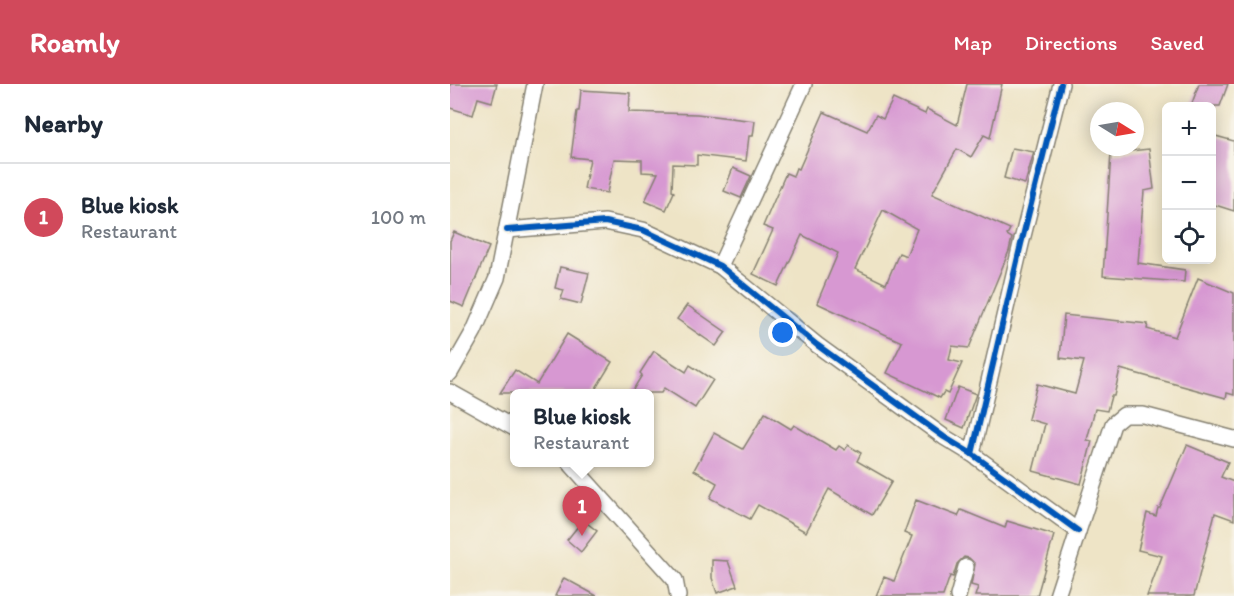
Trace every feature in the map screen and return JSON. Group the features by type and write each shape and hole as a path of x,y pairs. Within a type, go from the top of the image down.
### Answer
{"street":[{"path":"450,373 474,331 497,278 535,84"},
{"path":"720,266 804,84"},
{"path":"972,454 1061,84"},
{"path":"507,230 605,222 643,230 720,266 817,345 1078,531"},
{"path":"450,392 510,426"},
{"path":"1058,596 1113,424 1124,415 1143,415 1234,439"},
{"path":"573,467 675,580 678,596"},
{"path":"958,596 966,567"}],"building":[{"path":"450,84 497,84 492,102 478,98 473,115 450,108"},
{"path":"967,84 1002,84 990,138 984,135 971,157 957,149 932,194 1010,229 1007,235 1012,238 1009,251 969,348 952,346 949,360 962,363 948,394 944,392 940,398 887,373 902,342 817,303 838,253 802,235 778,286 753,274 773,230 763,226 786,173 793,176 796,168 799,169 824,112 867,131 876,115 883,119 893,99 925,114 927,109 957,125","holes":["883,210 917,229 906,256 899,253 886,284 855,269"]},
{"path":"1199,84 1228,84 1220,106 1216,106 1216,102 1192,102"},
{"path":"581,90 630,93 629,112 697,114 755,121 753,136 749,136 746,161 697,155 697,165 673,164 672,191 674,192 666,210 645,201 658,173 642,172 642,160 614,159 607,193 584,189 590,159 571,157"},
{"path":"1216,136 1234,141 1234,211 1216,205"},
{"path":"1012,148 1034,152 1025,184 1004,178"},
{"path":"1149,149 1154,189 1144,191 1138,263 1185,270 1184,282 1103,276 1111,156 1144,156 1144,150"},
{"path":"733,168 751,176 741,198 724,191"},
{"path":"454,232 489,247 464,307 450,301 450,241"},
{"path":"560,267 589,273 581,304 561,299 564,290 555,288"},
{"path":"1198,278 1234,293 1234,395 1227,393 1226,398 1120,369 1114,396 1111,396 1107,411 1095,409 1087,440 1092,441 1081,484 1033,471 1045,424 1028,419 1037,384 1075,394 1084,361 1060,358 1064,315 1148,324 1147,329 1175,337"},
{"path":"687,305 726,332 716,346 677,319"},
{"path":"567,334 612,362 595,389 510,389 510,393 500,393 515,370 537,384"},
{"path":"654,351 686,372 690,365 713,380 695,408 664,388 661,393 654,393 654,389 633,389 642,375 640,373"},
{"path":"958,387 976,394 964,428 946,420"},
{"path":"765,413 791,429 794,425 836,450 839,446 845,450 848,445 861,453 857,461 892,481 872,515 829,489 806,532 758,505 750,519 710,498 717,483 694,470 714,433 743,449"},
{"path":"1187,445 1228,462 1221,477 1234,482 1234,520 1215,513 1194,596 1147,596 1162,556 1138,550 1147,513 1156,516"},
{"path":"916,500 958,516 961,510 1005,528 1007,521 1054,535 1037,596 975,596 978,587 971,585 975,564 969,558 964,557 957,564 953,577 950,576 943,596 876,596 884,577 894,581 912,536 904,533"},
{"path":"583,520 597,531 581,552 567,540"},
{"path":"712,560 728,561 737,586 717,593 712,578"},
{"path":"564,578 597,596 555,596"}],"cycle path":[{"path":"972,454 1061,84"},
{"path":"507,230 605,222 643,230 720,266 817,345 1078,531"}],"place":[{"name":"Blue kiosk","path":"582,536"}]}
